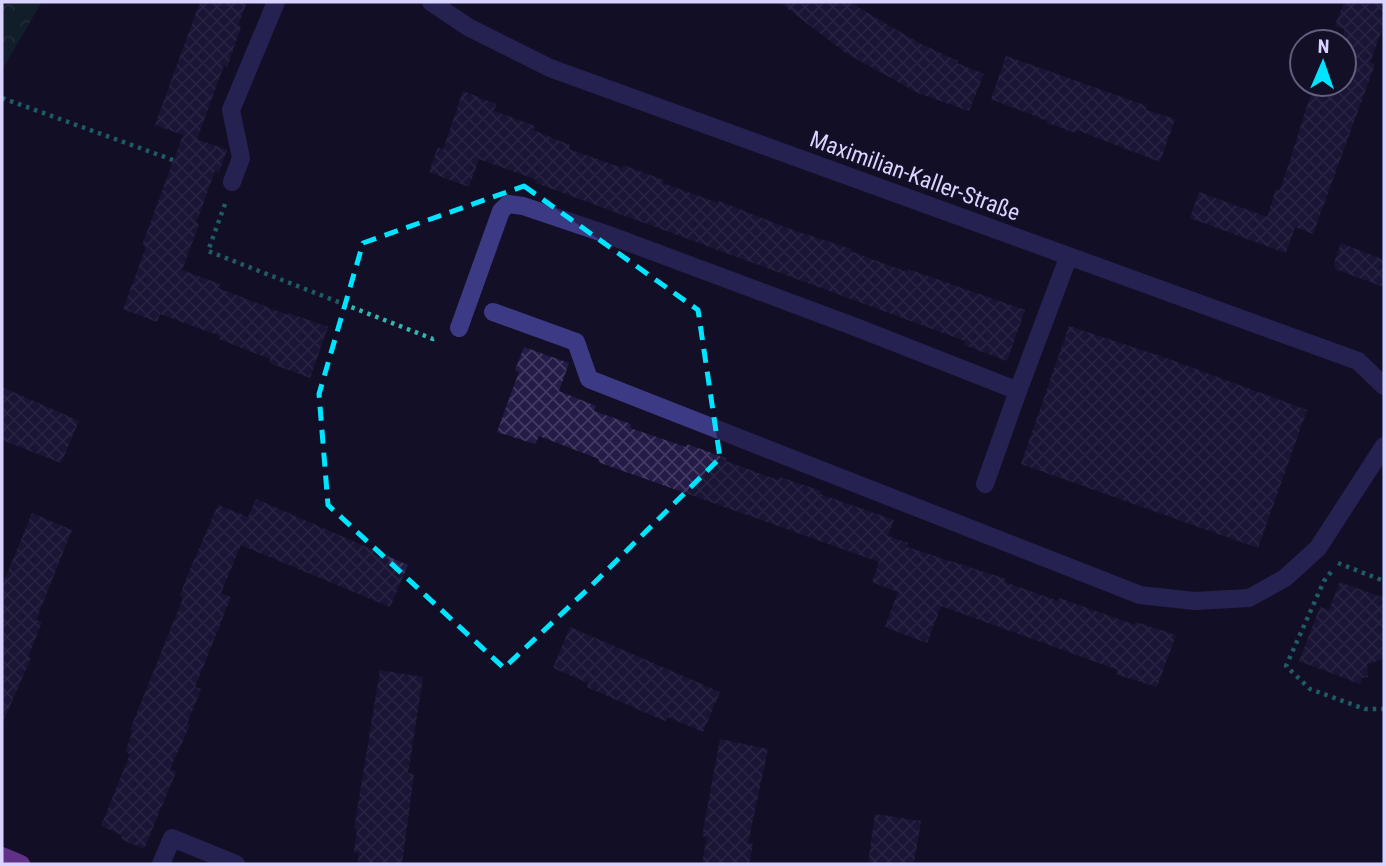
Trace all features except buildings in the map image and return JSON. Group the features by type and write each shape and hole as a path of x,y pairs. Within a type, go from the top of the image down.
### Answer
{"main road":[{"path":"2,856 21,864"}],"street":[{"path":"232,182 241,158 232,110 276,2"},
{"name":"Maximilian-Kaller-Straße","path":"431,2 468,27 550,68 1358,362 1384,386"},
{"path":"458,328 501,211 508,204 523,206 606,234 1018,391"},
{"path":"985,484 1068,258"},
{"path":"493,312 576,342 589,379 1140,595 1195,601 1249,598 1285,578 1318,548 1384,446"},
{"path":"161,864 172,838 236,864"}],"path":[{"path":"2,98 173,160"},
{"path":"232,182 208,251 433,339 458,328"},
{"path":"1345,552 1324,581 1286,666 1310,689 1365,709 1384,709"},
{"path":"1338,563 1384,581"}],"highlighted area":[{"path":"524,186 698,310 720,458 504,668 328,505 319,394 363,243"}],"green space":[{"path":"2,2 41,3 2,70"}]}
